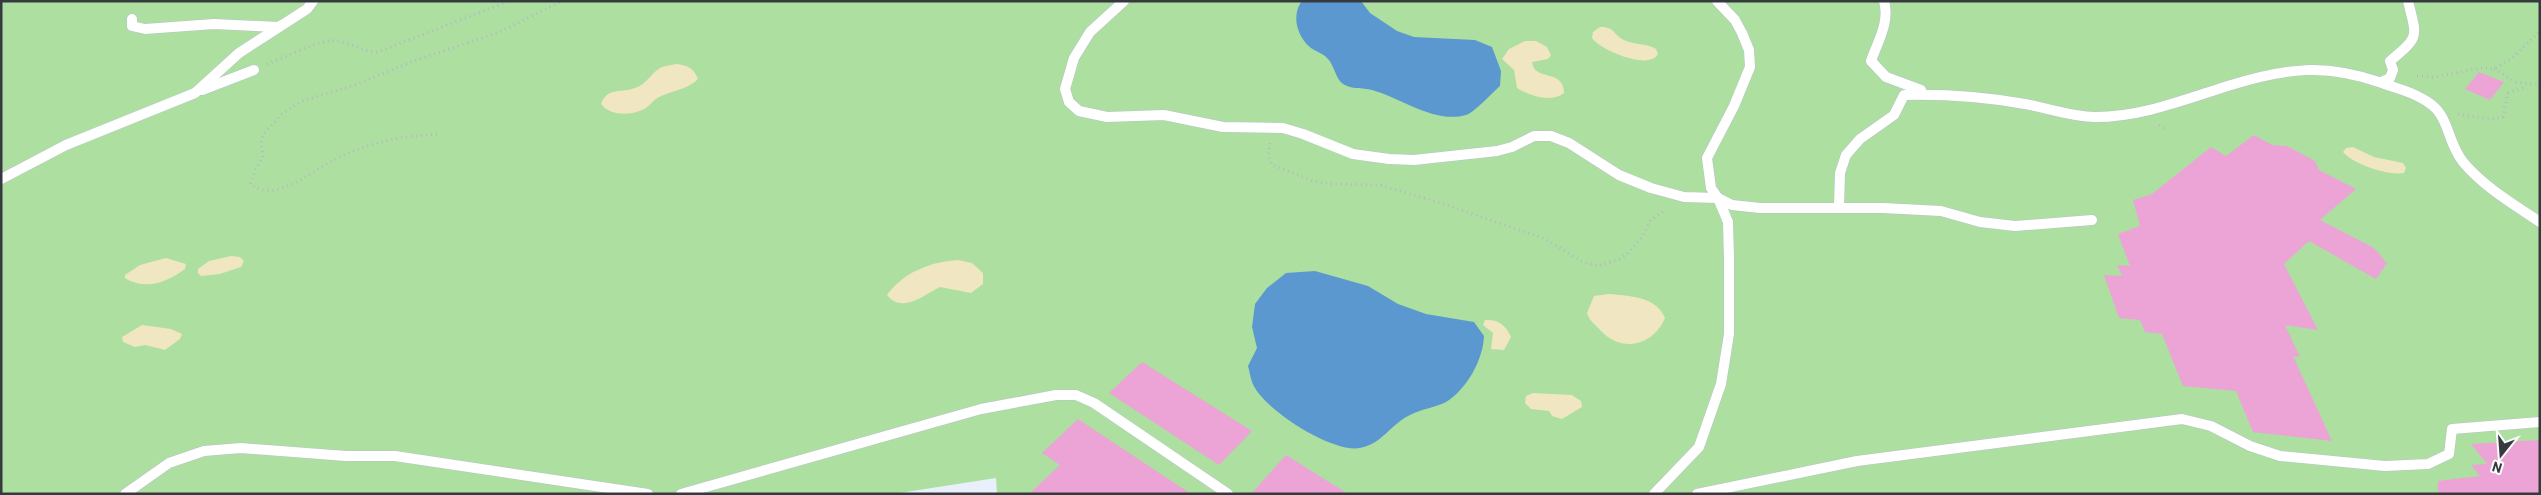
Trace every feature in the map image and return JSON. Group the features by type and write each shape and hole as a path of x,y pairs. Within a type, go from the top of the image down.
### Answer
{"lane":[{"path":"195,93 239,54 307,9 313,1"},
{"path":"1124,1 1086,36 1073,60 1065,88 1071,102 1078,109 1103,118 1151,113 1202,124 1278,128 1312,136 1334,148 1365,158 1408,160 1469,153 1489,153 1510,148 1541,134 1553,136 1576,146 1589,157 1626,178 1658,191 1699,200 1718,198 1732,205 1760,208 1941,211 1980,222 2015,226 2092,220"},
{"path":"1654,494 1699,447 1721,384 1730,334 1728,222 1718,198 1711,188 1707,158 1734,106 1750,67 1749,50 1738,27 1724,7 1717,1"},
{"path":"1884,1 1887,12 1885,24 1880,43 1872,56 1873,66 1899,85 1938,93 2018,103 2093,117 2114,118 2152,112 2248,81 2294,70 2337,70 2381,82 2413,93 2440,110 2453,147 2464,162 2483,183 2540,222"},
{"path":"2381,82 2390,78 2392,74 2390,61 2402,48 2412,43 2415,30 2408,1"},
{"path":"132,20 132,26 145,29 214,24 278,26 290,21"},
{"path":"1,179 66,146 254,70"},
{"path":"1839,208 1840,166 1854,142 1885,122 1896,112 1904,94 1938,93"},
{"path":"681,494 981,409 1056,395 1076,395 1094,402 1228,494"},
{"path":"1697,494 1857,460 2182,419 2211,426 2250,446 2280,456 2385,466 2428,464 2449,454 2452,429 2540,422"},
{"path":"125,494 169,463 204,451 241,448 346,456 395,456 619,492 648,494"}],"path":[{"path":"254,70 280,58 329,41 349,43 366,52 378,52 509,1"},
{"path":"437,134 367,146 281,188 270,191 256,189 250,184 255,170 263,158 261,142 264,133 278,118 302,102 352,86 420,59 502,31 562,1"},
{"path":"2392,74 2434,77 2480,68 2494,68 2511,59 2540,31"},
{"path":"2494,68 2525,87"},
{"path":"2440,110 2491,119 2503,117 2508,93 2525,87 2540,86"},
{"path":"1278,128 1268,155 1272,164 1292,174 1330,184 1379,185 1438,202 1542,238 1584,263 1598,266 1620,259 1629,252 1643,236 1650,221 1661,212 1670,209"}],"green space":[{"path":"1,1 2540,1 2540,494 997,494 996,478 893,494 1,494"}],"sand":[{"path":"1600,27 1609,28 1620,38 1628,42 1652,47 1656,49 1658,54 1653,59 1635,60 1614,53 1604,48 1592,38 1593,32"},
{"path":"1525,41 1536,41 1547,47 1551,55 1548,59 1532,62 1534,68 1538,72 1559,80 1563,85 1564,93 1553,98 1547,98 1528,94 1517,88 1514,70 1502,59 1509,49"},
{"path":"676,64 690,68 698,79 685,88 659,97 646,108 633,113 615,113 601,104 607,95 639,86 660,68"},
{"path":"2353,147 2374,157 2403,163 2406,168 2404,173 2380,171 2354,161 2343,152 2346,148"},
{"path":"231,256 240,257 244,261 241,267 220,274 201,276 198,273 198,269 209,261"},
{"path":"166,258 186,264 185,269 171,278 156,283 140,284 125,278 125,275 140,265"},
{"path":"958,260 972,263 983,273 983,284 971,293 940,287 906,303 899,303 887,295 901,280 918,270 937,263"},
{"path":"1609,294 1649,301 1661,311 1665,318 1653,335 1645,340 1627,344 1618,342 1609,338 1601,331 1591,321 1587,313 1594,296"},
{"path":"1485,320 1498,322 1509,333 1511,337 1504,350 1491,349 1493,333 1483,325"},
{"path":"142,325 171,329 182,334 180,339 165,350 145,345 135,347 123,342 122,337"},
{"path":"1533,393 1572,395 1581,401 1582,407 1562,419 1552,416 1549,411 1531,409 1525,403 1526,396"}],"water":[{"path":"1302,1 1361,1 1370,13 1397,31 1414,37 1475,40 1492,47 1501,71 1500,86 1478,107 1466,115 1454,117 1430,113 1372,90 1346,86 1340,81 1327,58 1311,48 1302,38 1296,19"},
{"path":"1315,271 1368,286 1398,304 1426,314 1474,322 1484,336 1483,345 1477,364 1461,390 1446,402 1419,411 1403,419 1380,438 1368,446 1360,448 1348,448 1318,438 1273,408 1262,398 1254,386 1248,366 1257,348 1252,327 1255,304 1267,288 1286,273"}],"building":[{"path":"2479,72 2504,82 2490,100 2465,89"},
{"path":"2254,135 2272,145 2287,146 2315,161 2319,170 2356,189 2320,220 2374,248 2387,263 2376,279 2309,241 2284,264 2318,330 2285,325 2300,357 2293,356 2332,441 2253,432 2236,391 2183,386 2162,334 2145,332 2140,320 2119,318 2104,275 2122,276 2117,265 2130,266 2118,234 2140,226 2133,200 2152,194 2211,147 2226,156"},
{"path":"1142,362 1252,431 1219,465 1109,393"},
{"path":"1078,419 1191,494 1029,494 1060,465 1042,453"},
{"path":"2540,440 2540,494 2438,494 2438,481 2480,476 2471,465 2487,464 2471,444"},
{"path":"1286,455 1348,494 1251,494"}]}
